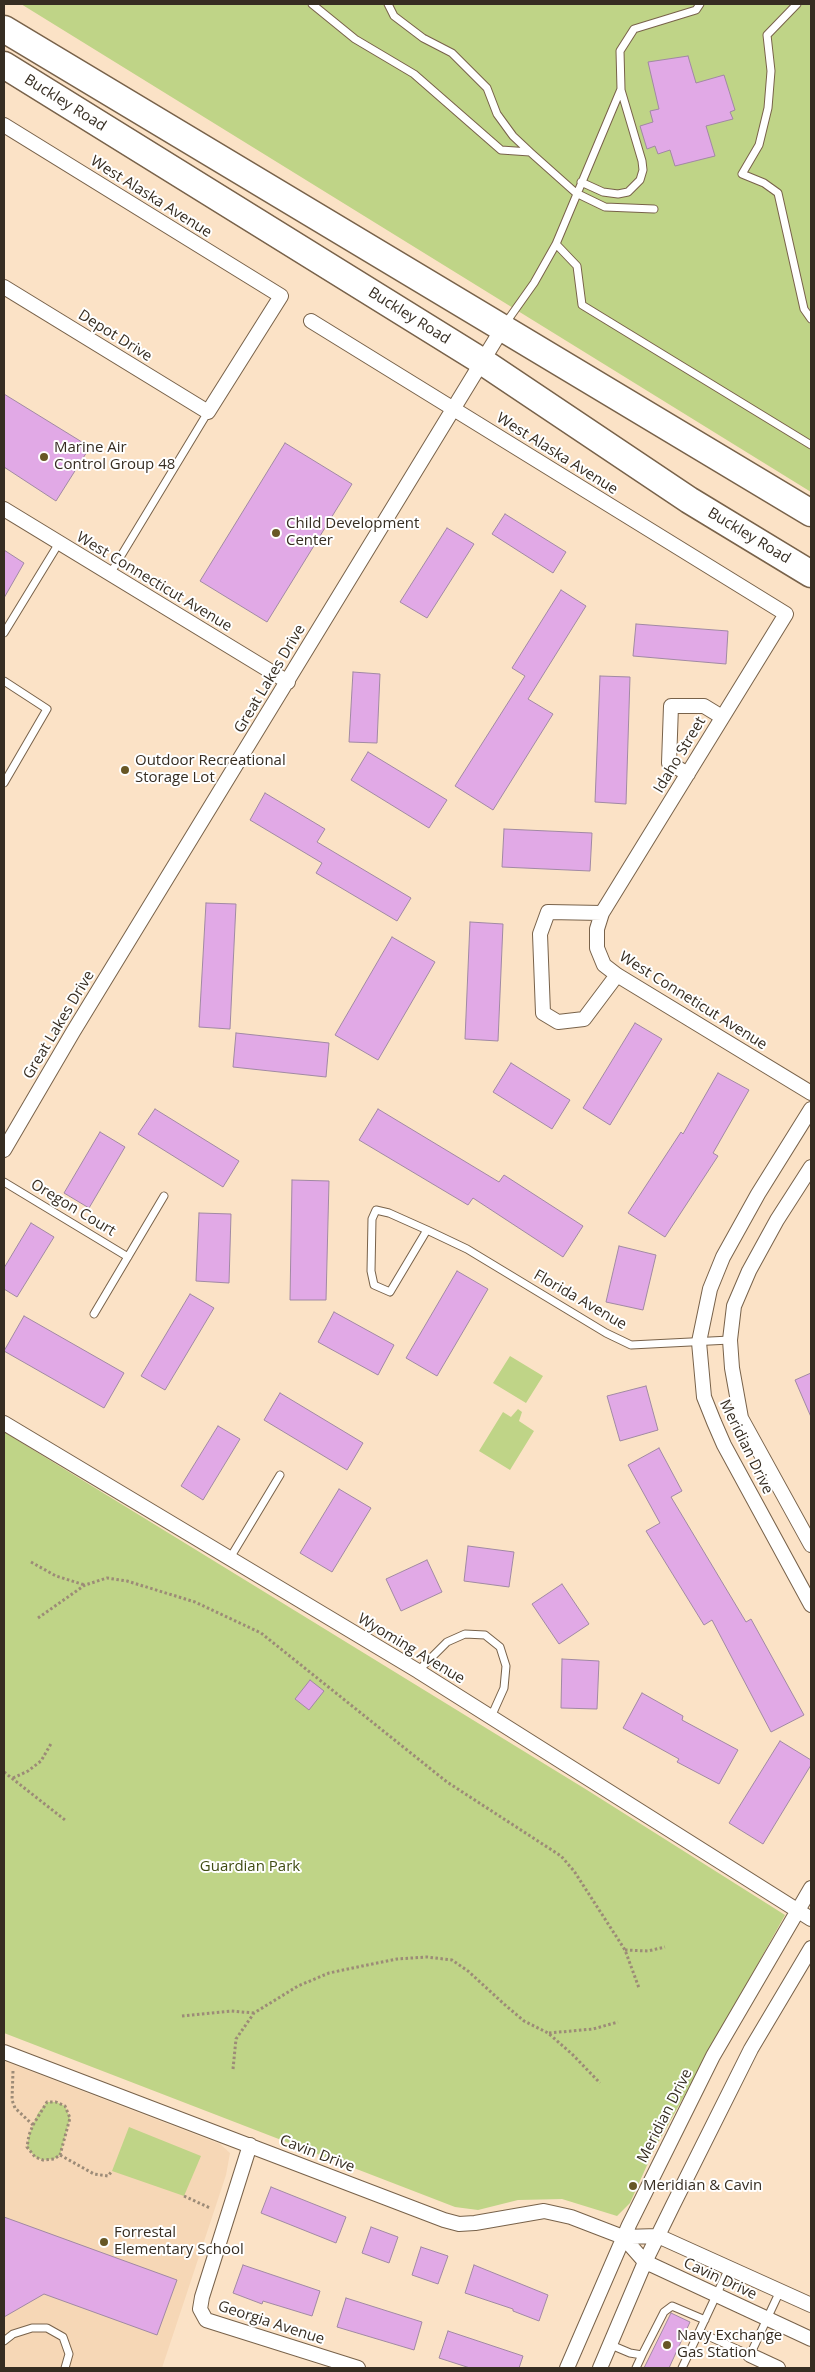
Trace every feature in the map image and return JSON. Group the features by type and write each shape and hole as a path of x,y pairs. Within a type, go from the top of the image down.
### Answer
{"highway":[{"name":"Buckley Road","path":"4,29 286,196 502,329 811,513"},
{"name":"Buckley Road","path":"4,65 483,362 689,500 811,574"}],"street":[{"name":"West Alaska Avenue","path":"4,125 281,296 208,412"},
{"name":"Depot Drive","path":"4,286 208,412"},
{"name":"West Alaska Avenue","path":"311,321 786,614"},
{"name":"Great Lakes Drive","path":"4,1150 78,1024 502,329"},
{"name":"West Connecticut Avenue","path":"4,509 288,682"},
{"name":"Idaho Street","path":"602,913 786,614"},
{"path":"688,774 669,763 671,706 704,706 722,717"},
{"path":"602,913 548,912 540,934 542,1013 558,1022 584,1019 617,975"},
{"name":"West Conneticut Avenue","path":"602,913 597,929 598,948 604,965 617,975 811,1093"},
{"name":"Meridian Drive","path":"811,1109 758,1194 723,1257 710,1289 699,1342 704,1397 714,1422 724,1445 811,1605"},
{"name":"Meridian Drive","path":"811,1167 777,1220 749,1271 734,1306 730,1340 732,1368 742,1418 811,1546"},
{"name":"Wyoming Avenue","path":"4,1423 418,1671 811,1919"},
{"name":"Meridian Drive","path":"567,2368 623,2237 713,2056 811,1888"},
{"path":"600,2368 645,2262 751,2049 811,1948"},
{"name":"Cavin Drive","path":"4,2052 444,2220 459,2224 475,2223 544,2211 571,2217 623,2237 658,2236 811,2305"},
{"name":"Georgia Avenue","path":"250,2145 202,2297 200,2309 206,2320 358,2368"},
{"name":"Cavin Drive","path":"623,2237 645,2262 811,2339"},
{"path":"750,2355 778,2368"}],"lane":[{"path":"312,4 355,38 414,74 501,150 530,152"},
{"path":"388,4 394,16 423,38 452,53 486,88 497,114 513,136 576,193 605,207 654,209"},
{"path":"581,182 603,192 618,194 628,192 640,180 643,170 642,161 621,89 620,51 634,29 696,10 700,4"},
{"path":"797,4 767,36 771,71 768,108 758,144 742,174 764,183 778,192 804,309 811,319"},
{"path":"502,329 534,283 556,244 621,89"},
{"path":"556,244 576,266 582,305 811,445"},
{"path":"110,574 208,412"},
{"path":"4,633 59,543"},
{"path":"4,681 47,709 4,783"},
{"name":"Oregon Court","path":"4,1182 128,1257"},
{"path":"94,1314 164,1196"},
{"name":"Florida Avenue","path":"427,1230 390,1292 374,1285 371,1271 372,1219 376,1210 389,1213 427,1230 467,1248 606,1333 631,1345 730,1340"},
{"path":"230,1558 280,1475"},
{"path":"418,1671 446,1642 465,1634 485,1635 500,1647 506,1666 504,1688 491,1717"},
{"path":"682,2368 729,2268"},
{"path":"699,2332 750,2355 780,2291"},
{"path":"636,2368 664,2312 672,2306 705,2320"},
{"path":"4,2341 19,2332 32,2328 47,2328 62,2337 69,2354 65,2368"},
{"path":"611,2345 630,2353 642,2355"}],"path":[{"path":"31,1562 56,1576 85,1585"},
{"path":"38,1618 85,1585 107,1578 128,1581 195,1602 261,1633 447,1782 561,1856 574,1871 625,1950 639,1988"},
{"path":"13,1778 28,1771 41,1761 52,1742"},
{"path":"4,1772 65,1820"},
{"path":"625,1950 648,1951 665,1947"},
{"path":"233,2069 236,2039 254,2013 298,1986 329,1973 397,1959 427,1957 452,1960 468,1971 524,2020 548,2034 572,2054 600,2083"},
{"path":"182,2016 231,2011 254,2013"},
{"path":"548,2034 592,2029 618,2022"},
{"path":"13,2071 12,2100 15,2108 33,2125"},
{"path":"47,2102 56,2102 65,2106 70,2118 60,2155 54,2159 43,2160 35,2157 27,2148 33,2125 47,2102"},
{"path":"60,2155 94,2174 108,2176 112,2171"},
{"path":"184,2196 210,2208"}],"shaded area":[{"name":"Forrestal Elementary School","path":"4,2061 220,2144 230,2153 226,2175 162,2368 4,2368"}],"green space":[{"path":"21,4 811,4 811,492"},
{"path":"510,1356 543,1376 526,1403 493,1383"},
{"path":"518,1409 522,1412 519,1421 534,1431 510,1470 479,1451 503,1412 511,1417"},
{"name":"Guardian Park","path":"4,1432 587,1790 785,1915 653,2152 630,2203 617,2216 562,2199 518,2200 478,2210 455,2207 4,2033"},
{"path":"47,2102 56,2102 65,2106 70,2118 60,2155 54,2159 43,2160 35,2157 27,2147 29,2135 38,2113"},
{"path":"129,2127 201,2156 184,2196 112,2171"}],"building":[{"path":"688,56 696,83 724,75 735,110 730,112 733,119 706,126 715,156 675,166 670,150 658,154 655,146 647,149 640,126 653,122 650,111 659,109 648,62"},
{"name":"Marine Air Control Group 48","path":"4,394 90,447 56,501 4,467"},
{"name":"Child Development Center","path":"285,443 352,484 267,622 200,581"},
{"path":"505,514 566,552 553,573 492,534"},
{"path":"447,528 474,544 427,618 400,602"},
{"path":"4,550 24,563 4,598"},
{"path":"561,590 586,606 528,699 553,714 493,810 455,786 525,676 512,668"},
{"path":"636,624 728,631 726,664 633,656"},
{"path":"353,672 380,674 377,743 349,742"},
{"path":"600,676 630,677 626,804 595,802"},
{"path":"368,752 447,800 429,828 351,780"},
{"path":"265,793 325,829 317,842 411,898 397,921 316,873 322,863 250,820"},
{"path":"504,829 592,833 590,871 502,867"},
{"path":"206,903 236,904 230,1029 199,1027"},
{"path":"470,922 503,924 498,1041 465,1039"},
{"path":"392,937 435,962 378,1060 335,1035"},
{"path":"635,1023 662,1039 610,1125 583,1108"},
{"path":"236,1033 329,1043 326,1077 233,1067"},
{"path":"511,1063 570,1100 552,1129 493,1092"},
{"path":"718,1073 749,1090 713,1153 718,1156 665,1237 628,1213 681,1132 683,1134"},
{"path":"155,1109 239,1161 223,1187 138,1134"},
{"path":"378,1109 499,1182 504,1175 583,1226 563,1257 473,1198 468,1205 359,1140"},
{"path":"100,1132 125,1147 89,1208 64,1193"},
{"path":"292,1180 329,1181 326,1300 290,1300"},
{"path":"199,1213 231,1214 229,1283 196,1281"},
{"path":"31,1223 54,1237 17,1297 4,1289 4,1268"},
{"path":"619,1246 656,1255 643,1310 606,1302"},
{"path":"457,1271 488,1289 437,1376 406,1358"},
{"path":"190,1294 214,1308 165,1390 141,1376"},
{"path":"334,1312 394,1345 378,1375 318,1342"},
{"path":"24,1316 124,1373 104,1408 4,1351"},
{"path":"811,1373 811,1417 795,1380"},
{"path":"646,1386 658,1430 620,1441 607,1396"},
{"path":"280,1393 363,1443 347,1470 264,1420"},
{"path":"218,1426 240,1439 203,1500 181,1486"},
{"path":"659,1448 682,1491 671,1497 746,1622 751,1619 804,1715 771,1732 712,1620 704,1625 646,1531 660,1523 628,1465"},
{"path":"339,1489 371,1508 332,1572 300,1553"},
{"path":"468,1546 514,1552 509,1587 464,1581"},
{"path":"427,1560 442,1592 401,1611 386,1579"},
{"path":"562,1584 589,1624 559,1644 532,1604"},
{"path":"562,1659 599,1661 597,1709 561,1708"},
{"path":"310,1680 324,1691 309,1710 295,1699"},
{"path":"642,1693 683,1716 682,1720 738,1750 719,1784 677,1762 679,1759 623,1728"},
{"path":"780,1741 811,1760 811,1765 763,1844 729,1823"},
{"path":"271,2187 346,2217 336,2243 261,2213"},
{"path":"4,2217 177,2280 157,2335 44,2294 4,2317"},
{"path":"371,2227 398,2237 389,2263 362,2253"},
{"path":"421,2247 448,2256 438,2284 412,2275"},
{"path":"243,2265 320,2291 312,2316 263,2301 262,2304 233,2293"},
{"path":"474,2265 548,2295 539,2321 513,2311 513,2309 465,2293"},
{"path":"346,2298 422,2322 414,2350 337,2327"},
{"name":"Navy Exchange Gas Station","path":"671,2313 690,2322 669,2368 644,2368"},
{"path":"448,2331 523,2356 519,2368 470,2368 439,2358"}],"place":[{"name":"Marine Air Control Group 48","path":"44,457"},
{"name":"Child Development Center","path":"276,533"},
{"name":"Outdoor Recreational Storage Lot","path":"125,770"},
{"name":"Meridian & Cavin","path":"633,2186"},
{"name":"Forrestal Elementary School","path":"104,2242"},
{"name":"Navy Exchange Gas Station","path":"667,2345"}]}
